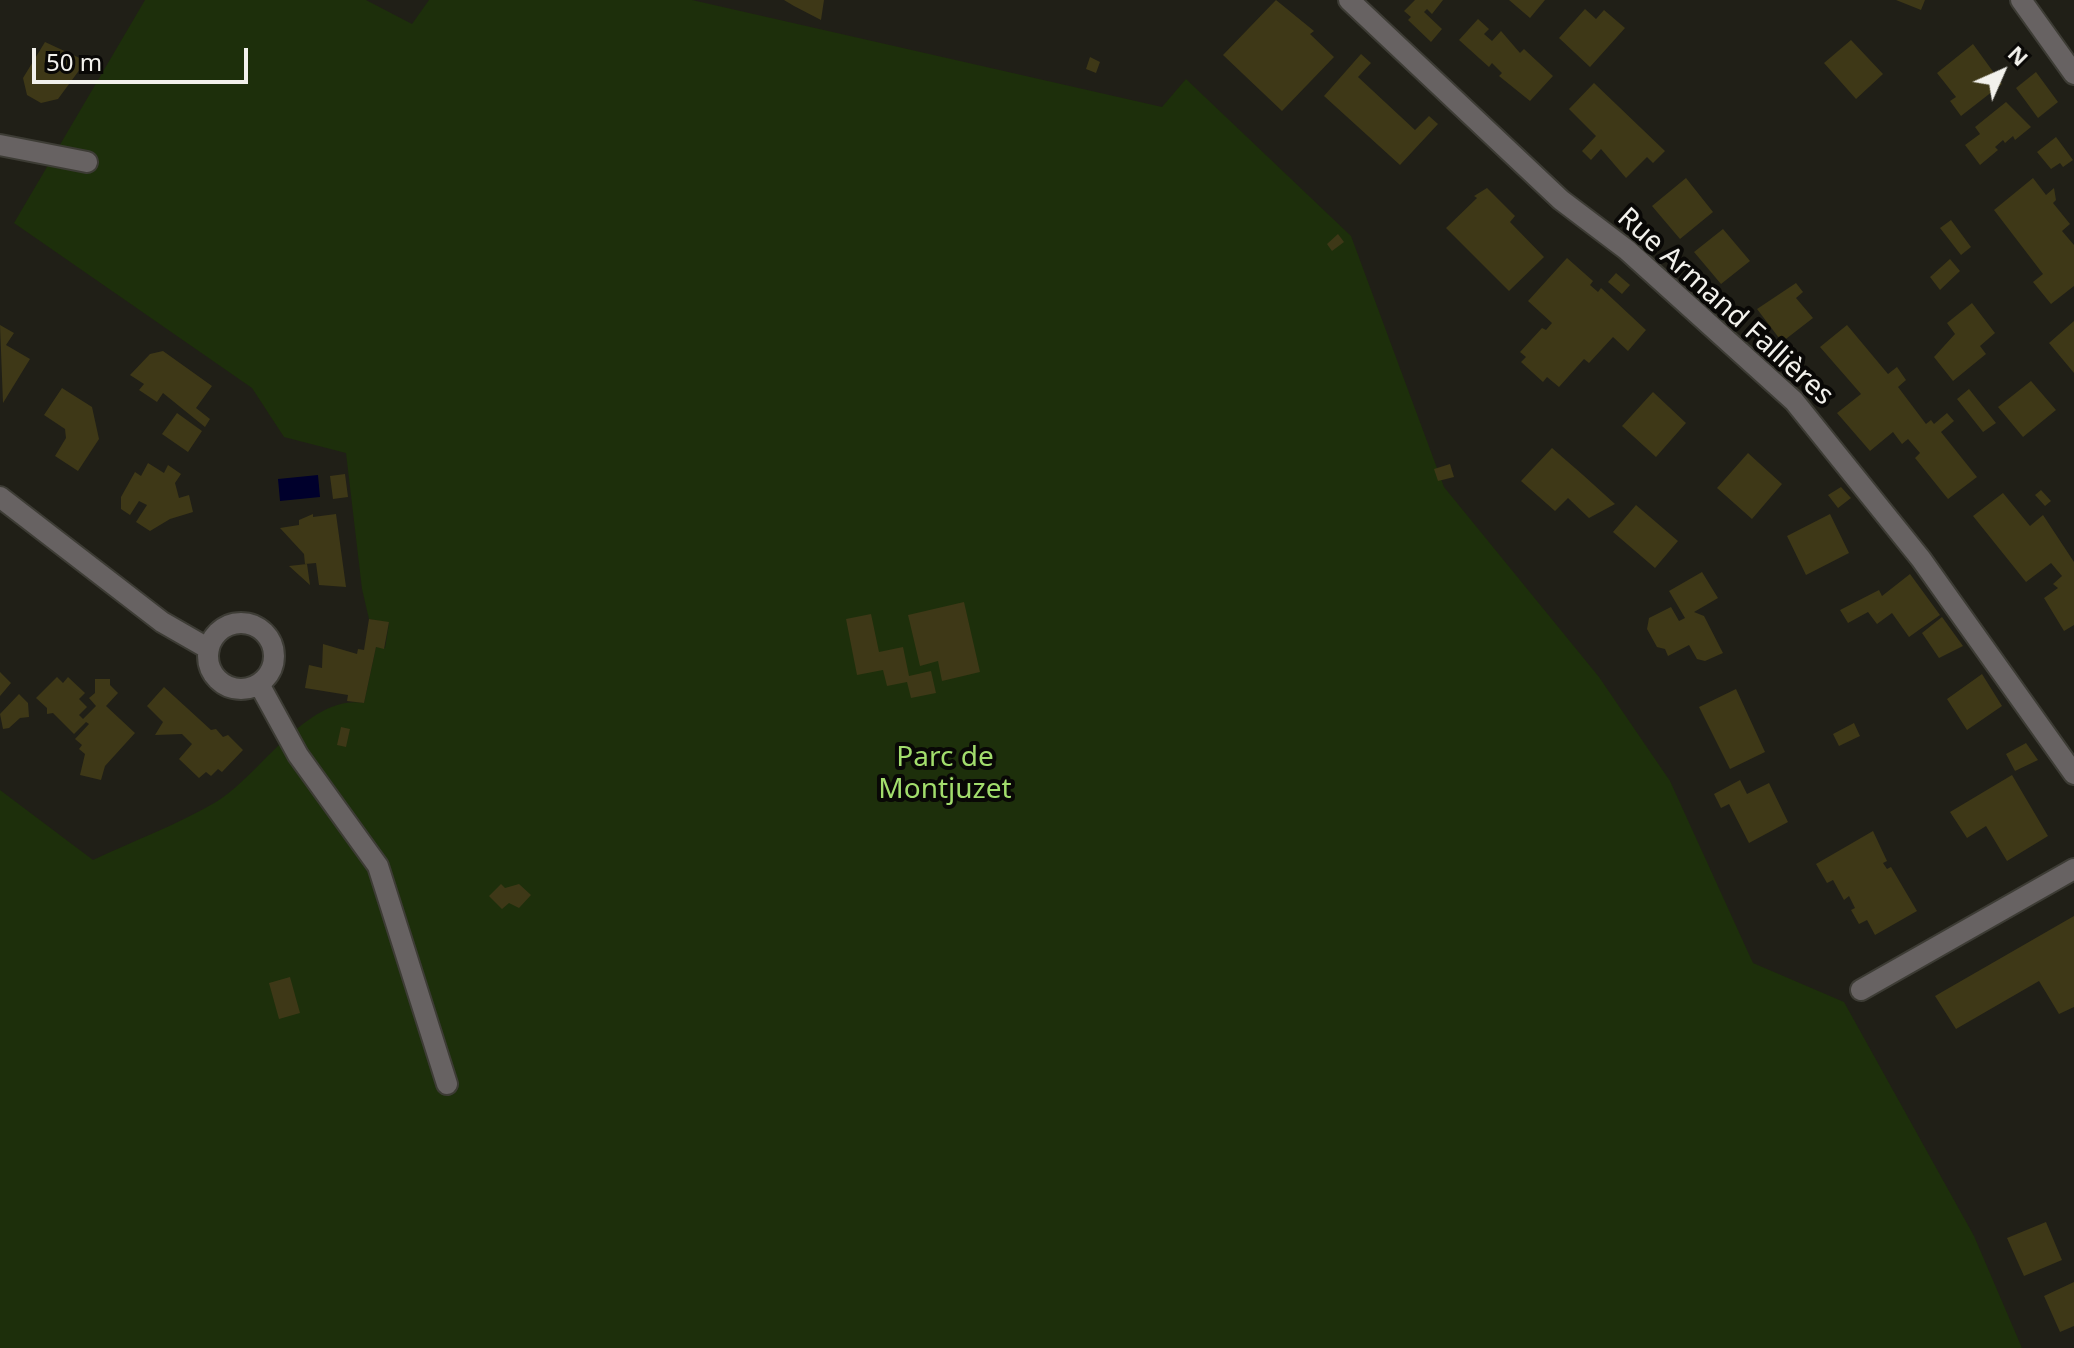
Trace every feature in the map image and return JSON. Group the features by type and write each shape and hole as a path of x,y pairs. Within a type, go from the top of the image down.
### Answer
{"street":[{"name":"Rue Armand Fallières","path":"1349,0 1561,200 1627,250 1794,401 1930,571 2074,774"},
{"path":"2021,0 2074,74"},
{"path":"0,145 87,162"},
{"path":"0,497 162,622 209,649"},
{"path":"245,622 259,627 270,640 274,663 259,684 248,689 227,687 211,671 209,649 218,631 230,623 245,622"},
{"path":"259,684 298,755 378,866 447,1084"},
{"path":"1861,990 2074,869"}],"green space":[{"name":"Parc de Montjuzet","path":"145,0 366,0 412,24 429,0 692,0 1162,107 1186,79 1351,236 1444,487 1599,677 1670,781 1753,963 1844,1002 1974,1236 2022,1348 0,1348 0,790 93,860 216,802 233,790 285,739 323,711 343,704 364,703 376,647 385,648 389,623 369,619 362,589 346,453 284,437 252,388 14,223"}],"water":[{"path":"318,475 320,497 280,501 278,479"}],"building":[{"path":"784,0 824,0 821,20 794,6"},
{"path":"1276,0 1314,31 1310,34 1334,57 1282,111 1223,55"},
{"path":"1415,0 1443,0 1432,14 1427,9 1424,12 1442,29 1431,42 1408,20 1411,17 1404,11"},
{"path":"1509,0 1545,0 1530,18"},
{"path":"1896,0 1925,0 1921,10"},
{"path":"1585,9 1596,19 1604,10 1625,28 1590,67 1559,38"},
{"path":"1478,19 1489,29 1484,34 1492,41 1501,31 1520,53 1524,49 1553,76 1530,101 1499,76 1502,73 1492,63 1489,67 1459,40"},
{"path":"1851,40 1883,74 1856,99 1824,63"},
{"path":"45,42 86,61 58,99 41,103 27,95 23,78"},
{"path":"1973,44 2002,84 1961,116 1950,101 1956,97 1937,73"},
{"path":"1361,54 1371,63 1358,77 1415,130 1429,116 1438,124 1400,165 1324,96"},
{"path":"1090,57 1100,62 1096,73 1086,69"},
{"path":"2036,72 2058,102 2038,118 2016,88"},
{"path":"1594,83 1665,151 1653,163 1647,157 1626,178 1601,149 1591,160 1582,151 1596,136 1569,109"},
{"path":"2006,102 2031,127 2015,140 2013,136 2005,143 2003,140 1995,147 1998,150 1980,165 1965,145 1980,134 1975,127"},
{"path":"2056,137 2073,160 2063,167 2060,163 2051,169 2037,152"},
{"path":"1686,178 1713,212 1680,239 1652,206"},
{"path":"2033,178 2046,195 2054,188 2056,200 2053,203 2070,224 2062,231 2074,245 2074,286 2051,304 2033,282 2043,274 1994,210"},
{"path":"1487,188 1515,216 1510,222 1544,257 1509,291 1446,228 1477,198 1474,196"},
{"path":"1951,220 1971,247 1961,255 1940,228"},
{"path":"1723,229 1750,261 1721,284 1694,252"},
{"path":"1338,234 1344,242 1332,251 1327,244"},
{"path":"1567,258 1593,281 1590,285 1598,292 1601,288 1646,330 1628,351 1613,337 1589,363 1584,359 1559,387 1547,377 1543,382 1521,362 1526,357 1520,352 1542,328 1546,330 1552,323 1528,301"},
{"path":"1950,259 1960,271 1940,290 1930,277"},
{"path":"1616,273 1630,285 1622,294 1608,282"},
{"path":"1796,283 1803,292 1796,298 1813,318 1782,342 1757,309"},
{"path":"1972,303 1995,333 1980,346 1986,354 1953,381 1934,357 1955,334 1947,323"},
{"path":"2074,321 2074,373 2049,343"},
{"path":"0,325 14,333 6,345 30,359 3,403"},
{"path":"1847,325 1888,374 1897,367 1906,380 1898,387 1926,424 1931,420 1934,424 1947,413 1954,421 1941,432 1977,477 1948,499 1915,458 1920,453 1908,439 1902,444 1893,432 1870,451 1837,413 1861,394 1820,347"},
{"path":"163,351 212,386 196,408 210,419 205,427 163,393 157,402 139,390 144,384 130,375 150,354"},
{"path":"2031,381 2056,410 2023,437 1998,407"},
{"path":"62,388 92,407 99,439 78,471 55,456 66,438 65,429 44,415"},
{"path":"1969,389 1996,423 1983,432 1957,399"},
{"path":"1653,392 1686,423 1656,457 1622,426"},
{"path":"177,413 202,431 188,452 162,434"},
{"path":"1552,448 1615,504 1589,518 1568,498 1555,511 1521,481"},
{"path":"1748,453 1782,484 1752,519 1717,488"},
{"path":"148,463 164,473 168,465 181,474 175,483 179,498 189,495 193,512 170,519 150,531 136,522 147,505 139,501 130,515 121,509 121,497 135,472 141,476"},
{"path":"1450,464 1454,477 1438,481 1434,469"},
{"path":"345,474 348,497 333,499 330,476"},
{"path":"1841,487 1851,498 1838,508 1828,495"},
{"path":"2041,490 2051,501 2045,506 2035,495"},
{"path":"2003,493 2030,526 2043,515 2074,562 2074,625 2064,631 2044,598 2058,588 2053,584 2062,576 2051,563 2026,582 1973,516"},
{"path":"1636,505 1678,541 1655,568 1613,532"},
{"path":"313,514 313,517 336,514 346,587 319,585 316,563 305,564 304,554 280,528 299,525 299,520"},
{"path":"1830,514 1849,553 1806,575 1787,536"},
{"path":"307,564 310,585 289,566"},
{"path":"1702,572 1718,598 1694,612 1704,616 1723,653 1705,661 1697,659 1689,645 1668,656 1665,649 1657,647 1647,629 1649,618 1671,607 1679,621 1685,618 1669,591"},
{"path":"1910,574 1940,615 1909,637 1892,613 1877,624 1868,612 1848,623 1840,610 1879,590 1882,596"},
{"path":"964,602 980,672 942,681 938,661 920,666 908,615"},
{"path":"871,614 879,652 903,647 909,676 931,671 936,693 911,698 907,682 887,686 883,670 857,675 846,619"},
{"path":"1942,617 1963,646 1939,658 1922,633"},
{"path":"369,619 389,622 384,649 376,647 364,703 347,701 348,695 305,688 309,665 322,668 323,644 357,654 358,649 364,650"},
{"path":"0,672 11,683 0,696"},
{"path":"1982,674 2002,706 1967,730 1947,699"},
{"path":"57,677 63,683 68,677 85,693 79,699 87,707 79,715 83,719 96,706 89,698 95,693 95,679 110,679 110,685 118,693 106,706 135,733 105,766 101,780 80,775 85,754 79,749 82,745 75,739 89,724 86,722 74,734 53,713 47,714 47,708 36,698"},
{"path":"164,687 211,730 216,729 223,737 228,735 243,750 222,772 218,769 211,776 206,772 199,778 179,759 192,744 182,734 155,735 163,722 147,706"},
{"path":"1736,689 1765,752 1730,769 1699,707"},
{"path":"19,694 28,703 29,717 20,718 9,728 3,729 0,714"},
{"path":"1854,723 1860,736 1839,746 1833,734"},
{"path":"341,727 350,729 346,747 337,745"},
{"path":"2026,743 2038,760 2015,771 2006,754"},
{"path":"2012,775 2048,836 2007,861 1986,826 1967,838 1950,812"},
{"path":"1740,780 1747,794 1769,783 1788,822 1749,843 1729,804 1721,808 1714,794"},
{"path":"1873,831 1887,861 1883,863 1887,869 1891,867 1917,911 1875,935 1867,920 1859,924 1851,910 1855,908 1849,896 1844,900 1833,880 1827,883 1816,864"},
{"path":"501,884 505,888 519,884 531,895 519,908 509,903 502,909 489,896"},
{"path":"2074,916 2074,1007 2059,1014 2039,981 1956,1029 1935,996"},
{"path":"290,977 300,1013 279,1019 269,983"},
{"path":"2046,1222 2062,1260 2024,1276 2007,1238"},
{"path":"2074,1282 2074,1326 2060,1332 2044,1296"}]}
